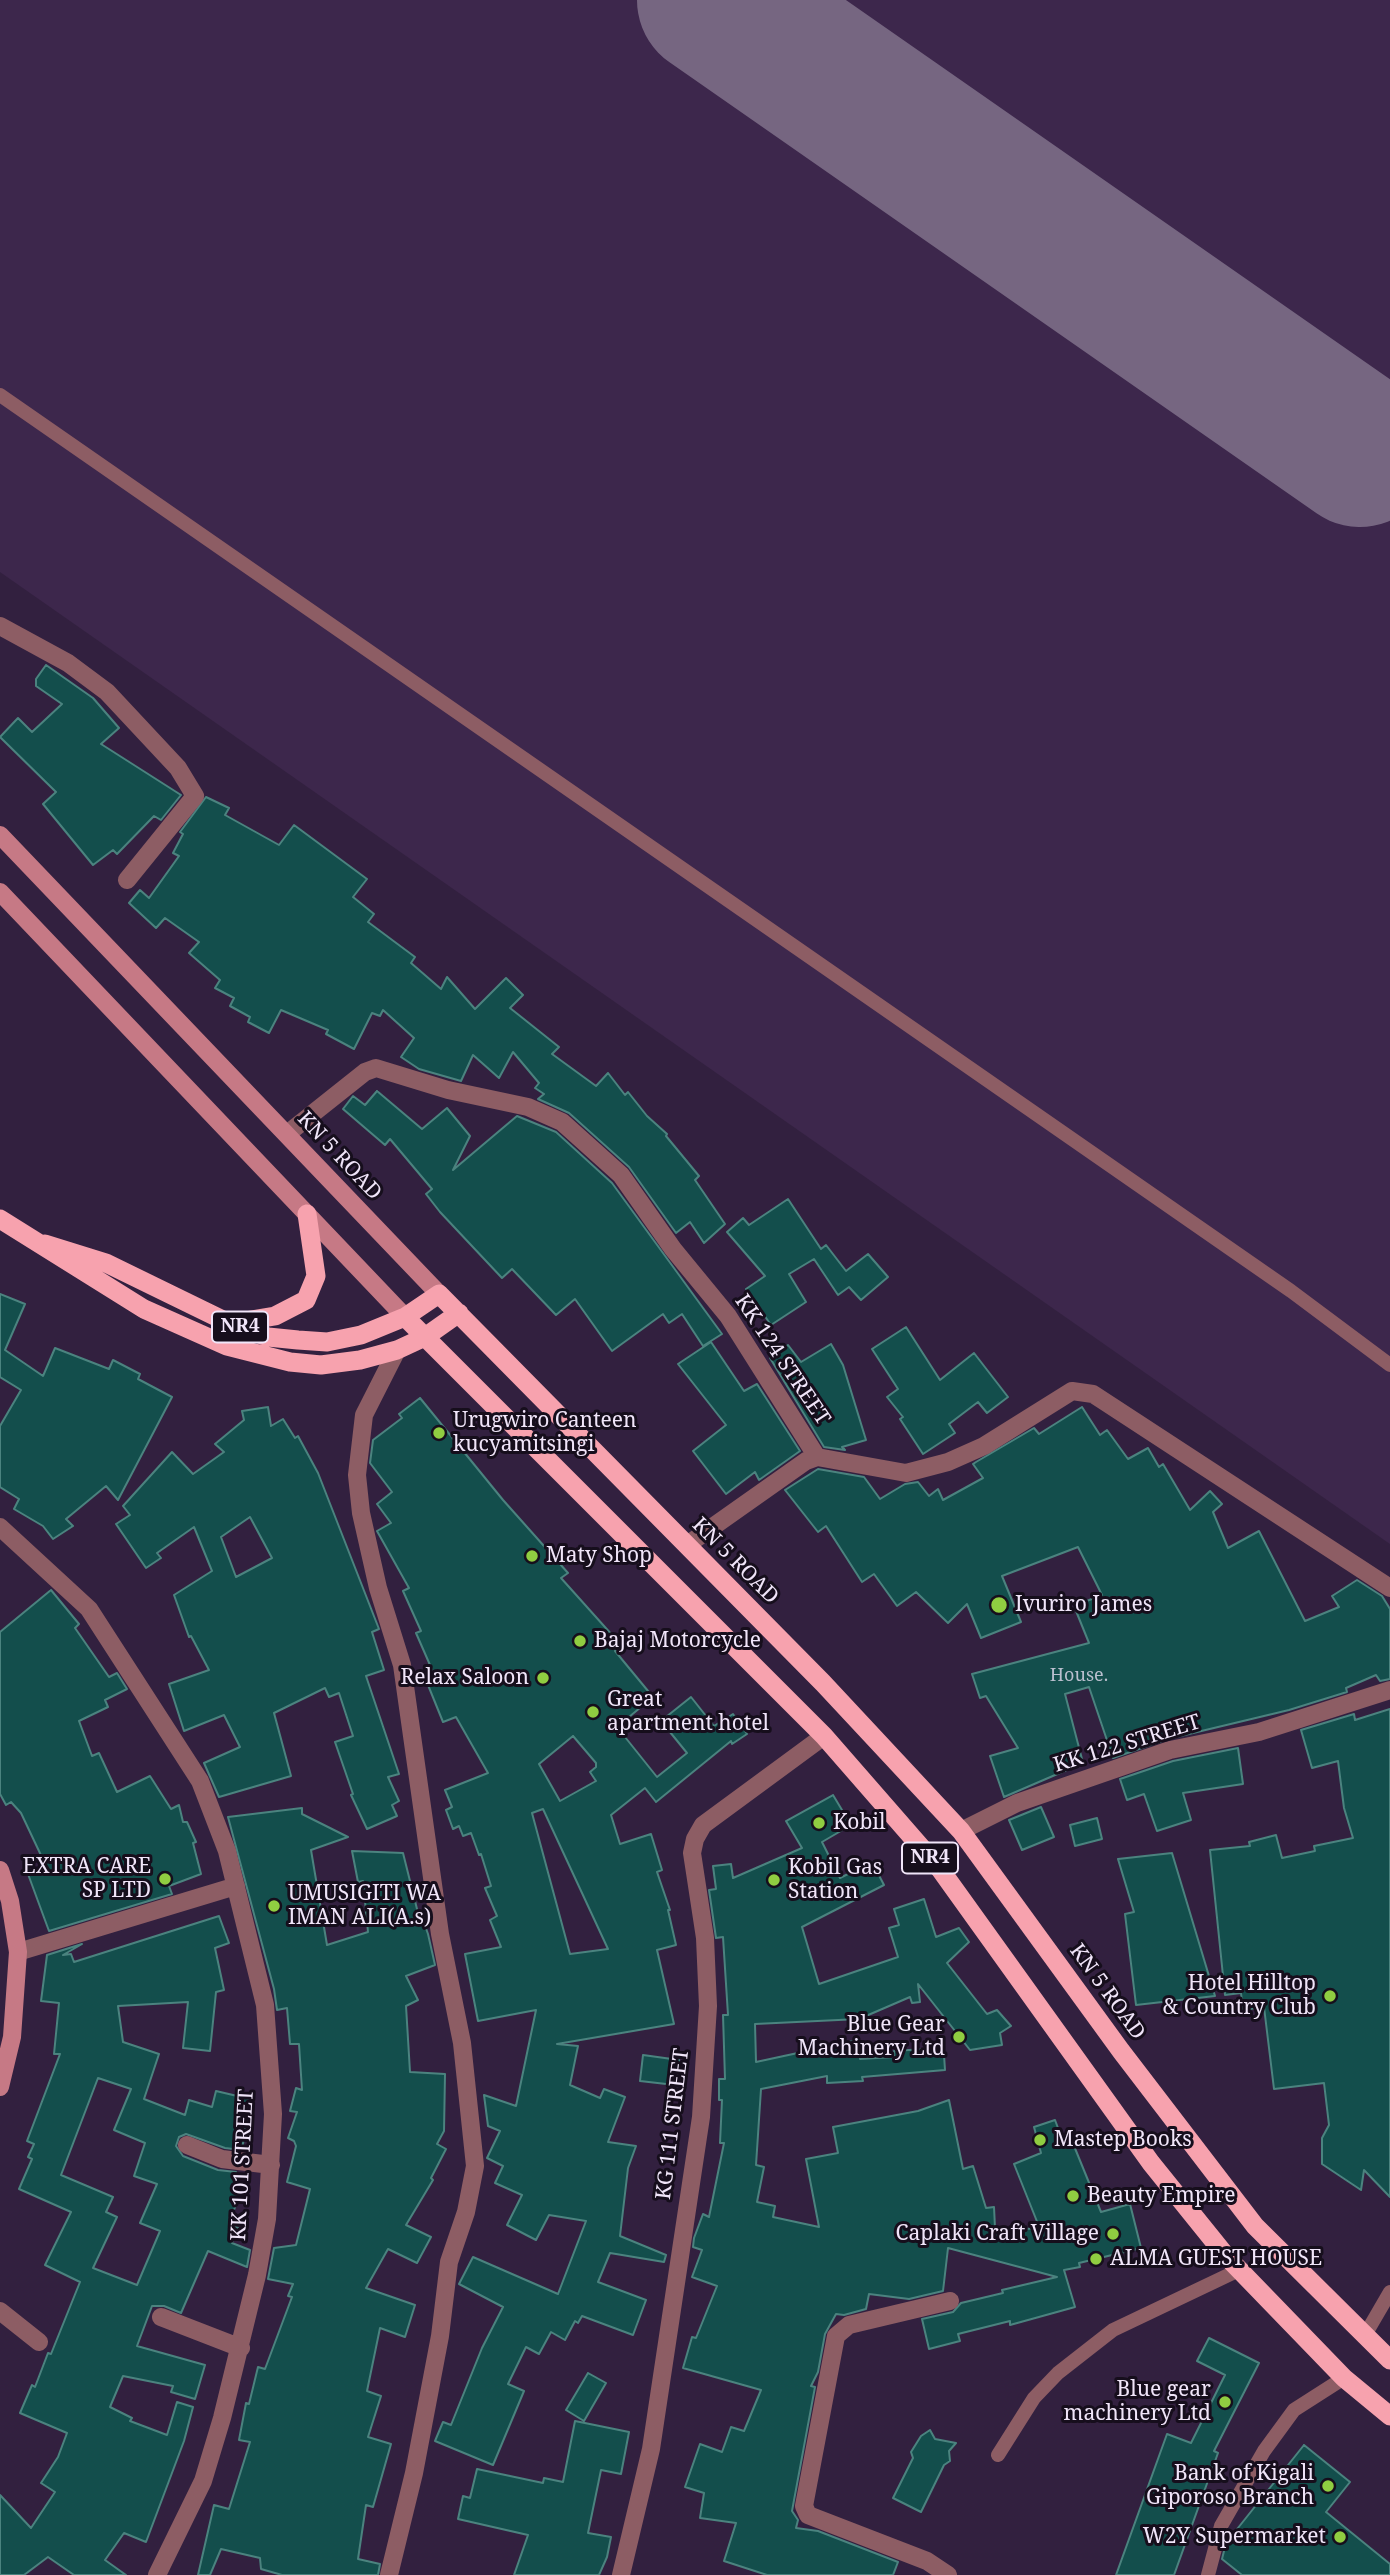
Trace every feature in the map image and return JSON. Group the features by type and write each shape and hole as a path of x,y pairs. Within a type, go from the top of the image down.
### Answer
{"highway":[{"path":"230,1324 275,1316 306,1300 316,1276 307,1214"},
{"name":"NR4","path":"0,1219 45,1244 97,1282 144,1309 227,1346 290,1362 321,1365 360,1360 397,1350 425,1337 459,1313"},
{"name":"NR4","path":"45,1244 106,1263 230,1324 268,1336 327,1342 361,1335 405,1317 439,1294"},
{"name":"KN 5 ROAD","path":"439,1294 823,1683 961,1831 1121,2051 1255,2226 1390,2360"},
{"name":"NR4","path":"405,1317 824,1736 940,1869 1151,2163 1239,2270 1344,2378 1390,2416"}],"main road":[{"name":"KN 5 ROAD","path":"0,835 439,1294"},
{"path":"0,892 405,1317"},
{"path":"0,1870 10,1901 18,1952 12,2037 0,2087"}],"street":[{"path":"0,626 68,663 107,692 178,768 195,796 127,880"},
{"name":"KK 124 STREET","path":"287,1134 365,1072 376,1068 448,1090 528,1107 562,1122 621,1175 673,1249 728,1316 817,1457 906,1473 948,1462 984,1446 1072,1391 1093,1394 1390,1588"},
{"path":"390,2575 414,2473 440,2336 449,2263 466,2212 475,2166 462,2043 440,1934 402,1665 378,1588 361,1513 357,1475 364,1415 397,1350"},
{"path":"687,1545 806,1461 817,1457"},
{"name":"KK 101 STREET","path":"0,1527 89,1609 200,1781 227,1851 265,2005 273,2114 267,2219 240,2348 203,2481 158,2575"},
{"name":"KK 122 STREET","path":"961,1831 1017,1802 1170,1750 1259,1731 1390,1690"},
{"name":"KG 111 STREET","path":"621,2575 651,2449 702,2117 708,2006 705,1938 692,1853 695,1839 703,1825 824,1736"},
{"path":"18,1952 236,1886"},
{"path":"187,2144 222,2159 271,2165"},
{"path":"948,2575 927,2561 808,2515 804,2505 836,2336 849,2325 950,2301"},
{"path":"0,2311 39,2342"},
{"path":"161,2317 240,2348"}],"lane":[{"path":"0,395 1291,1291 1390,1365"},
{"path":"998,2455 1034,2398 1058,2373 1113,2330 1239,2270"},
{"path":"1365,2335 1390,2292"},
{"path":"1208,2575 1221,2526 1264,2451 1294,2410 1344,2378"}],"shaded area":[{"path":"0,0 1390,0 1390,1544 0,572"}],"building":[{"path":"46,665 93,698 119,728 101,744 181,795 161,820 154,816 117,854 113,850 93,865 43,804 56,792 0,737 18,718 32,732 62,704 36,686 36,679"},
{"path":"206,797 229,808 225,815 279,845 294,825 367,879 353,897 374,914 368,922 415,957 411,963 441,989 447,977 475,1009 506,978 523,995 510,1008 559,1047 552,1054 596,1086 608,1073 625,1095 628,1092 647,1116 667,1134 699,1176 695,1180 725,1224 704,1243 690,1222 676,1233 629,1167 569,1113 538,1099 544,1094 535,1088 539,1083 513,1052 499,1078 473,1055 461,1081 419,1069 401,1057 414,1038 383,1010 380,1016 372,1013 354,1049 326,1034 328,1030 281,1010 269,1033 248,1022 250,1017 230,1006 234,998 215,988 220,980 189,953 199,942 165,918 156,928 129,903 140,890 149,898 179,856 173,853 183,834 180,832"},
{"path":"377,1091 422,1129 447,1108 470,1136 453,1170 517,1116 556,1132 612,1183 722,1334 703,1346 682,1314 669,1323 663,1314 612,1351 575,1299 556,1315 512,1269 502,1278 440,1212 426,1194 432,1189 390,1139 385,1145 343,1109 353,1096 365,1105"},
{"path":"788,1199 821,1249 826,1245 846,1271 868,1254 888,1277 861,1300 849,1287 838,1295 814,1259 789,1274 806,1302 771,1325 746,1289 765,1276 727,1232 743,1218 749,1225"},
{"path":"0,1294 25,1304 5,1350 43,1376 55,1348 109,1369 113,1360 140,1374 138,1379 172,1397 118,1500 106,1486 66,1519 73,1526 53,1539 43,1526 14,1509 19,1499 0,1487 0,1426 21,1390 0,1377"},
{"path":"906,1327 940,1380 974,1353 1008,1397 987,1413 978,1402 949,1424 955,1433 923,1454 900,1419 903,1417 887,1397 898,1389 872,1349"},
{"path":"711,1342 744,1391 757,1384 800,1451 759,1480 755,1472 726,1494 693,1451 726,1425 678,1364"},
{"path":"831,1344 843,1365 866,1440 842,1447 845,1450 824,1447 770,1358 788,1345 801,1362"},
{"path":"420,1398 503,1500 568,1573 561,1578 621,1645 615,1651 653,1697 617,1727 657,1777 687,1753 661,1721 691,1697 714,1726 733,1714 747,1734 732,1744 731,1741 656,1802 645,1788 611,1815 620,1844 651,1834 662,1870 657,1872 670,1910 676,1945 657,1950 674,2024 557,2044 578,2046 570,2085 600,2098 604,2089 625,2097 608,2142 636,2146 628,2168 620,2236 666,2255 664,2262 610,2253 598,2282 646,2300 633,2335 582,2316 578,2323 575,2321 565,2340 551,2332 539,2354 526,2347 508,2384 524,2391 493,2465 435,2441 443,2422 451,2425 482,2348 503,2307 459,2284 473,2257 558,2294 586,2221 549,2215 536,2240 507,2225 522,2195 495,2183 503,2166 487,2158 500,2131 488,2126 484,2095 516,2106 536,2010 478,2021 465,1954 501,1947 490,1920 497,1916 485,1888 491,1886 481,1854 479,1855 471,1833 463,1836 459,1826 453,1829 446,1810 452,1807 445,1790 488,1773 456,1717 443,1722 428,1685 437,1681 416,1633 421,1631 403,1591 409,1588 377,1531 391,1523 377,1504 392,1492 370,1463 373,1440 402,1418 399,1414","holes":["573,1736 596,1763 596,1767 590,1772 596,1781 560,1801 539,1764","543,1809 608,1949 570,1954 532,1813"]},
{"path":"268,1407 271,1426 283,1419 295,1438 298,1436 318,1473 379,1629 372,1632 384,1670 366,1676 399,1774 388,1777 399,1801 392,1805 397,1816 367,1829 351,1795 353,1794 335,1742 353,1736 339,1693 329,1697 325,1688 274,1713 291,1776 219,1797 204,1763 240,1747 224,1715 184,1731 169,1684 209,1670 191,1636 189,1637 174,1595 212,1571 194,1527 157,1553 161,1558 146,1568 116,1524 130,1515 123,1506 172,1452 193,1474 224,1452 215,1444 244,1420 242,1411","holes":["250,1517 272,1558 236,1577 221,1537"]},
{"path":"1082,1407 1100,1435 1107,1430 1128,1459 1148,1448 1159,1467 1163,1464 1190,1510 1210,1491 1222,1504 1213,1512 1228,1548 1259,1531 1305,1621 1339,1607 1332,1596 1357,1580 1382,1596 1390,1609 1390,1679 1380,1681 1376,1675 1346,1688 1347,1692 1289,1710 1168,1739 1113,1758 1089,1687 1065,1694 1083,1763 1004,1797 990,1756 1018,1748 986,1696 980,1698 972,1674 1089,1643 1074,1606 1102,1595 1078,1547 1002,1576 1021,1622 981,1638 967,1604 948,1623 916,1592 897,1606 874,1574 862,1582 826,1526 818,1532 785,1490 818,1469 864,1477 880,1499 905,1484 918,1482 929,1496 938,1489 943,1500 983,1478 973,1464 1034,1428 1039,1434"},
{"path":"51,1590 79,1624 75,1628 109,1677 117,1673 127,1689 105,1700 108,1707 79,1721 92,1756 99,1753 117,1792 150,1776 171,1809 179,1805 183,1822 187,1822 196,1842 193,1843 201,1874 169,1886 172,1894 49,1931 28,1874 47,1868 21,1813 11,1802 6,1805 0,1794 0,1632"},
{"path":"1390,1709 1390,2197 1364,2170 1361,2190 1322,2164 1322,2138 1329,2125 1324,2083 1274,2089 1264,2007 1243,2010 1241,1993 1225,1995 1210,1850 1250,1846 1249,1842 1276,1835 1282,1858 1315,1851 1314,1846 1353,1838 1344,1808 1338,1761 1312,1768 1301,1730 1354,1714 1355,1720"},
{"path":"1238,1748 1243,1784 1183,1793 1191,1820 1157,1831 1144,1794 1127,1800 1120,1779 1173,1761"},
{"path":"833,1795 851,1825 822,1842 840,1878 872,1862 884,1885 802,1927 819,1984 898,1957 889,1928 899,1925 894,1909 924,1899 936,1937 959,1928 969,1942 947,1963 987,2014 997,2010 1011,2026 1000,2033 1002,2045 970,2050 918,1984 920,2002 912,2003 910,1997 859,2019 755,2024 756,2062 858,2040 860,2059 894,2057 894,2051 924,2049 925,2056 944,2055 945,2070 862,2077 863,2081 827,2083 827,2076 761,2089 756,2165 764,2167 757,2202 775,2206 773,2217 819,2227 806,2159 838,2153 833,2127 918,2111 949,2100 963,2169 973,2166 986,2208 994,2207 995,2228 1040,2229 1014,2164 1041,2153 1034,2127 1055,2120 1064,2144 1072,2141 1101,2212 1130,2204 1141,2248 1079,2263 1080,2267 1064,2270 1075,2307 1010,2325 1010,2321 958,2334 960,2341 929,2349 922,2319 953,2312 961,2303 1003,2293 1002,2290 1057,2277 948,2248 943,2291 909,2299 869,2294 866,2309 844,2315 836,2314 825,2334 818,2372 811,2386 815,2387 792,2511 798,2520 796,2528 818,2531 898,2562 893,2575 767,2575 724,2561 736,2523 700,2518 704,2493 685,2487 700,2444 722,2452 731,2427 744,2431 761,2390 683,2368 692,2337 696,2338 717,2286 692,2277 702,2250 693,2247 694,2238 703,2214 709,2217 724,2143 720,2143 722,2100 719,2100 719,2079 725,2079 723,2015 728,2015 723,1937 716,1938 709,1890 716,1889 713,1866 731,1864 733,1878 802,1848 786,1821"},
{"path":"1041,1807 1054,1837 1022,1850 1009,1820"},
{"path":"302,1808 302,1814 348,1837 311,1850 327,1945 368,1932 363,1881 358,1882 352,1851 403,1853 420,1921 423,1920 428,1934 435,1965 406,1976 418,2000 406,2006 410,2072 445,2074 444,2131 437,2144 446,2149 431,2178 433,2180 406,2225 431,2237 417,2263 388,2249 366,2288 415,2305 405,2337 380,2328 367,2391 381,2396 368,2437 391,2444 373,2507 366,2505 358,2559 380,2564 378,2575 282,2575 261,2569 260,2558 221,2549 210,2575 198,2575 214,2505 229,2509 250,2442 239,2440 246,2403 249,2404 258,2367 265,2369 292,2297 288,2296 293,2284 268,2279 274,2248 296,2245 310,2189 287,2182 296,2146 294,2141 288,2138 297,2112 290,2111 296,2088 302,2090 299,2044 290,2044 287,2008 277,2010 274,1989 228,1817"},
{"path":"1097,1818 1102,1839 1075,1846 1070,1825"},
{"path":"1172,1853 1215,1996 1136,2005 1125,1914 1134,1912 1118,1859"},
{"path":"219,1916 229,1943 215,1948 224,1990 216,1992 210,2051 183,2048 188,2002 118,2006 123,2042 159,2054 144,2099 185,2115 189,2100 212,2107 216,2091 250,2099 242,2150 225,2148 186,2134 179,2137 176,2146 183,2156 218,2170 236,2172 234,2182 243,2185 229,2224 238,2228 232,2243 250,2250 247,2267 208,2251 181,2313 164,2306 152,2306 137,2346 205,2365 195,2399 171,2392 173,2386 123,2376 110,2407 132,2418 130,2421 167,2435 177,2402 193,2407 184,2441 146,2542 124,2533 105,2560 126,2575 74,2575 48,2557 24,2575 0,2575 0,2495 31,2528 55,2492 41,2483 58,2457 67,2433 20,2413 32,2385 35,2387 48,2353 51,2354 80,2282 45,2265 71,2212 19,2189 32,2159 28,2157 34,2144 27,2141 60,2054 54,2054 59,2003 41,2001 47,1955 82,1944 63,1955 71,1954 74,1962","holes":["98,2078 131,2089 114,2130 145,2143 134,2176 157,2184 140,2223 160,2231 137,2285 93,2268 117,2217 106,2212 113,2197 61,2175"]},
{"path":"643,2055 679,2060 675,2085 640,2081"},
{"path":"1209,2338 1259,2363 1214,2451 1218,2453 1174,2575 1116,2575 1167,2434 1191,2443 1225,2375 1197,2361"},
{"path":"588,2373 606,2383 584,2421 566,2410"},
{"path":"575,2421 629,2432 621,2474 601,2470 588,2533 611,2537 607,2557 599,2575 514,2575 528,2535 458,2519 463,2496 470,2498 477,2469 543,2483 544,2478 563,2482"},
{"path":"930,2430 935,2439 956,2443 949,2451 950,2461 944,2465 921,2512 893,2498 913,2458 911,2452 921,2436"},
{"path":"1304,2445 1350,2482 1326,2512 1390,2564 1390,2575 1242,2575 1222,2559 1226,2543"}],"runway":[{"path":"713,0 1360,451"}],"place":[{"name":"Urugwiro Canteen kucyamitsingi","path":"439,1433"},
{"name":"Maty Shop","path":"532,1556"},
{"name":"Ivuriro James","path":"999,1605"},
{"name":"Bajaj Motorcycle","path":"580,1641"},
{"name":"Relax Saloon","path":"543,1678"},
{"name":"Great apartment hotel","path":"593,1712"},
{"name":"Kobil","path":"819,1823"},
{"name":"EXTRA CARE SP LTD","path":"165,1879"},
{"name":"Kobil Gas Station","path":"774,1880"},
{"name":"UMUSIGITI WA IMAN ALI(A.s)","path":"274,1906"},
{"name":"Hotel Hilltop & Country Club","path":"1330,1996"},
{"name":"Blue Gear Machinery Ltd","path":"959,2037"},
{"name":"Mastep Books","path":"1040,2140"},
{"name":"Beauty Empire","path":"1073,2196"},
{"name":"Caplaki Craft Village","path":"1113,2234"},
{"name":"ALMA GUEST HOUSE","path":"1096,2259"},
{"name":"Blue gear machinery Ltd","path":"1225,2402"},
{"name":"Bank of Kigali Giporoso Branch","path":"1328,2486"},
{"name":"W2Y Supermarket","path":"1340,2537"}]}
